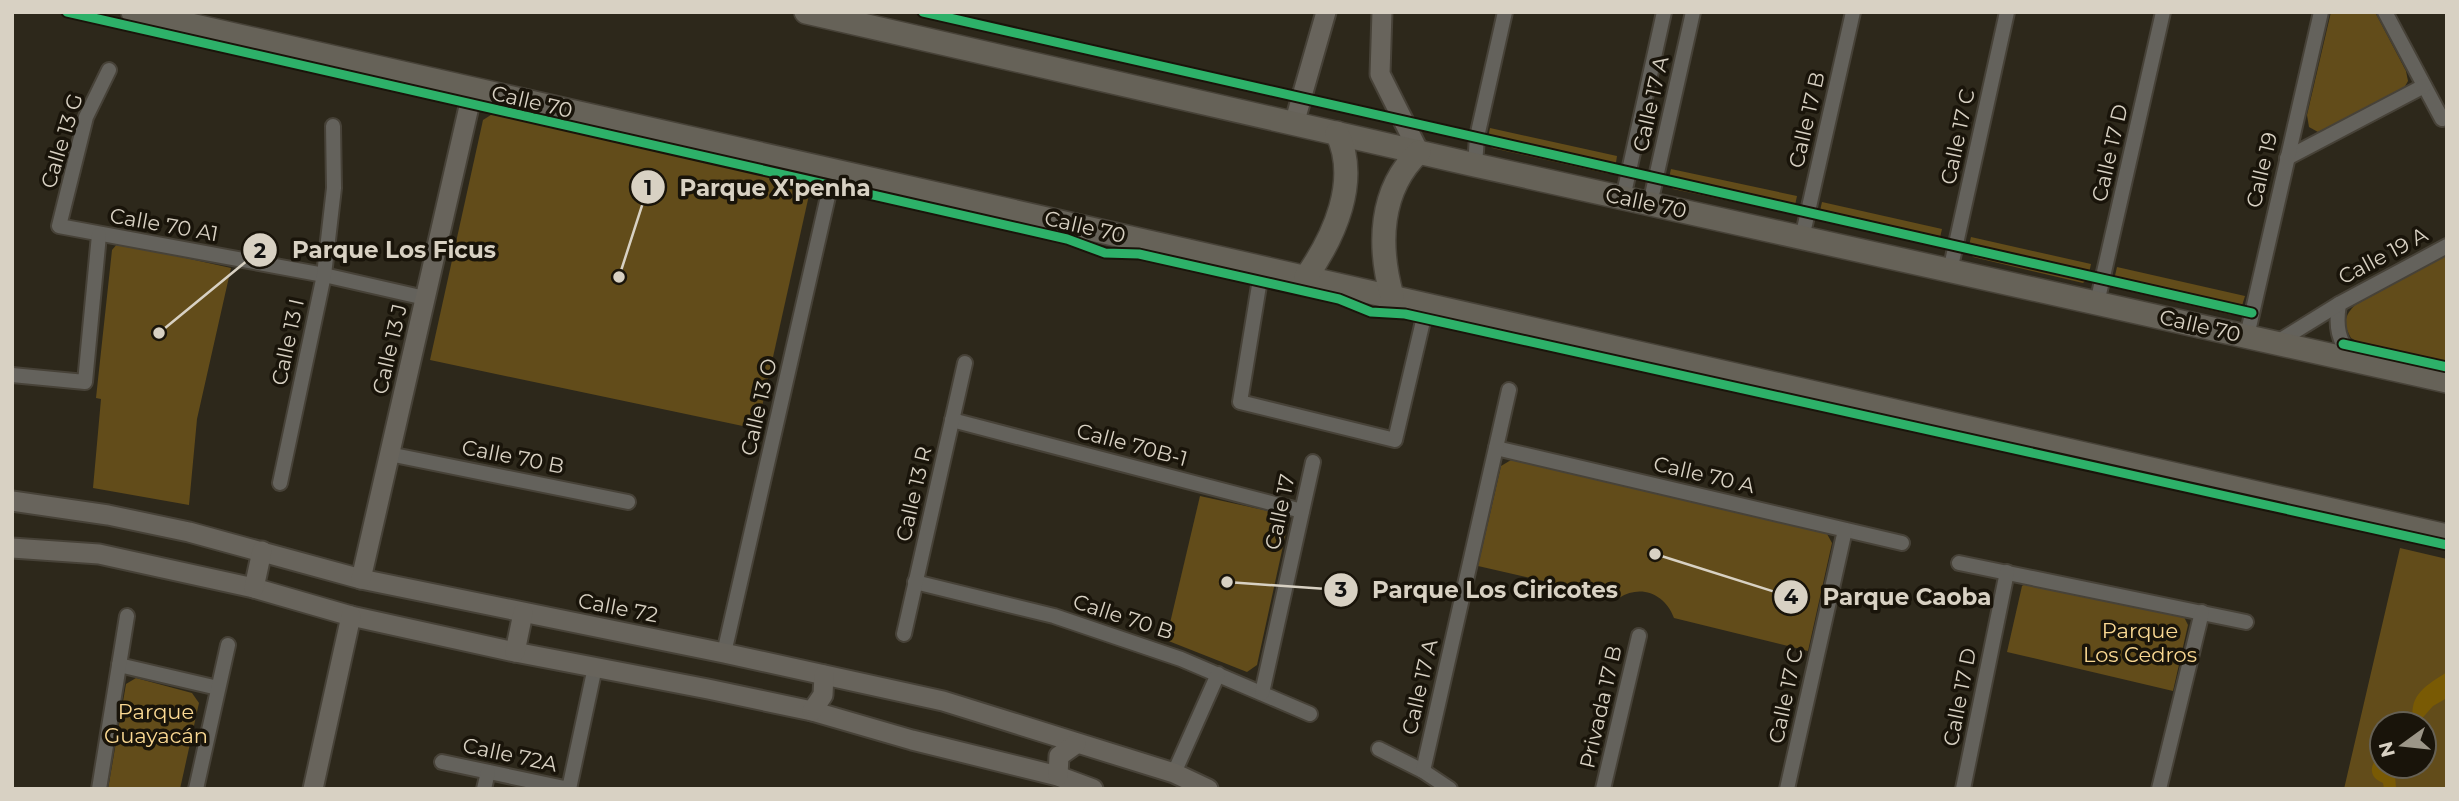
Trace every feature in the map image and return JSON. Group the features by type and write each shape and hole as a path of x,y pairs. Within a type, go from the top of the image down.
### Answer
{"main road":[{"name":"Calle 70","path":"133,12 2447,536"},
{"name":"Calle 70","path":"806,12 1475,165 2447,381"},
{"path":"1294,124 1326,12"},
{"path":"1382,12 1380,74 1419,152 1407,163 1395,185 1386,212 1382,238 1384,268 1392,296"},
{"name":"Calle 13 J","path":"360,579 473,89"},
{"path":"1306,276 1324,252 1335,228 1343,199 1344,157 1343,146 1337,133"},
{"name":"Calle 72","path":"12,501 189,532 360,579 724,653 943,701 1174,773 1208,789"},
{"path":"12,548 99,554 254,587 351,616 515,652 812,711 912,740 1058,776 1093,789"},
{"path":"254,587 262,551"},
{"path":"515,652 523,612"},
{"path":"313,789 351,616"},
{"path":"812,711 823,695 824,675"},
{"path":"1058,776 1059,756 1076,744"}],"street":[{"path":"1475,165 1477,137 1505,12"},
{"name":"Calle 17 A","path":"1623,198 1664,12"},
{"name":"Calle 17 A","path":"1650,204 1693,12"},
{"name":"Calle 17 B","path":"1802,238 1853,12"},
{"name":"Calle 17 C","path":"1950,271 2007,12"},
{"name":"Calle 17 D","path":"2097,303 2163,12"},
{"name":"Calle 19","path":"2247,336 2321,12"},
{"path":"2385,12 2442,119"},
{"name":"Calle 13 G","path":"59,226 86,117 108,70"},
{"path":"2287,158 2424,86"},
{"name":"Calle 13 I","path":"280,483 324,275 334,188 333,126"},
{"name":"Calle 13 O","path":"724,653 834,170"},
{"name":"Calle 70 A1","path":"59,226 324,275 425,298"},
{"path":"12,374 85,382 99,235"},
{"name":"Calle 19 A","path":"2276,343 2340,304 2447,246"},
{"path":"1262,267 1240,402 1395,440 1427,304"},
{"name":"Calle 19 A","path":"2340,304 2336,321 2351,360"},
{"name":"Calle 13 R","path":"904,634 965,363"},
{"name":"Calle 17 A","path":"1423,771 1509,390"},
{"name":"Calle 70B-1","path":"952,420 1302,511"},
{"name":"Calle 70 A","path":"1496,448 1902,543"},
{"name":"Calle 70 B","path":"390,454 628,502"},
{"name":"Calle 17","path":"1262,693 1312,462"},
{"name":"Calle 17 C","path":"1787,789 1845,530"},
{"path":"1959,563 2246,622"},
{"name":"Calle 17 D","path":"1963,789 2007,572"},
{"name":"Calle 70 B","path":"915,582 1054,616 1181,659 1310,714"},
{"path":"2159,789 2202,612"},
{"path":"99,789 127,616"},
{"name":"Privada 17 B","path":"1603,789 1639,636"},
{"path":"197,788 228,645"},
{"path":"119,665 218,688"},
{"path":"569,789 595,667"},
{"path":"1174,773 1218,674"},
{"path":"1379,749 1423,771 1450,789"},
{"name":"Calle 72A","path":"442,762 569,789"},
{"path":"484,789 488,772"}],"green space":[{"path":"2331,12 2375,12 2406,71 2408,81 2404,88 2318,132 2309,127 2307,115"},
{"path":"497,111 802,179 809,195 757,429 430,360 483,120"},
{"path":"1490,128 1617,156 1615,169 1609,174 1492,148 1487,142"},
{"path":"1671,169 1797,196 1794,210 1786,213 1673,189 1668,182"},
{"path":"1822,202 1942,229 1939,242 1934,247 1824,221 1819,215"},
{"path":"1971,237 2091,264 2088,278 2083,283 1973,257 1968,250"},
{"path":"118,243 231,268 197,419 189,505 93,488 101,399 96,398 112,250"},
{"path":"2447,255 2447,364 2366,346 2351,338 2346,320 2355,305"},
{"path":"2117,267 2245,296 2241,309 2232,315 2119,289 2114,280"},
{"path":"1511,460 1826,532 1832,543 1808,651 1674,618 1665,603 1644,592 1619,598 1478,566 1501,466"},
{"path":"1200,496 1282,514 1288,523 1257,665 1247,672 1166,640"},
{"path":"2400,548 2447,559 2447,789 2344,789"},
{"name":"Parque Los Cedros","path":"2032,579 2182,613 2188,625 2173,691 2007,652 2022,586"},
{"name":"Parque Guayacán","path":"136,678 192,693 199,703 180,789 108,789 126,684"}],"shaded area":[{"path":"2447,672 2447,698 2429,710 2412,710 2417,697 2426,686"},
{"path":"2378,780 2395,780 2399,789 2384,789 2383,783"}],"cycle path":[{"path":"67,12 1067,239 1105,253 1139,254 1339,299 1371,312 1405,314 2447,545"},
{"path":"923,12 2252,313"},
{"path":"2343,344 2447,367"}],"place":[{"name":"Parque X'penha","path":"619,277"},
{"name":"Parque Los Ficus","path":"159,333"},
{"name":"Parque Caoba","path":"1655,554"},
{"name":"Parque Los Ciricotes","path":"1227,582"}]}
